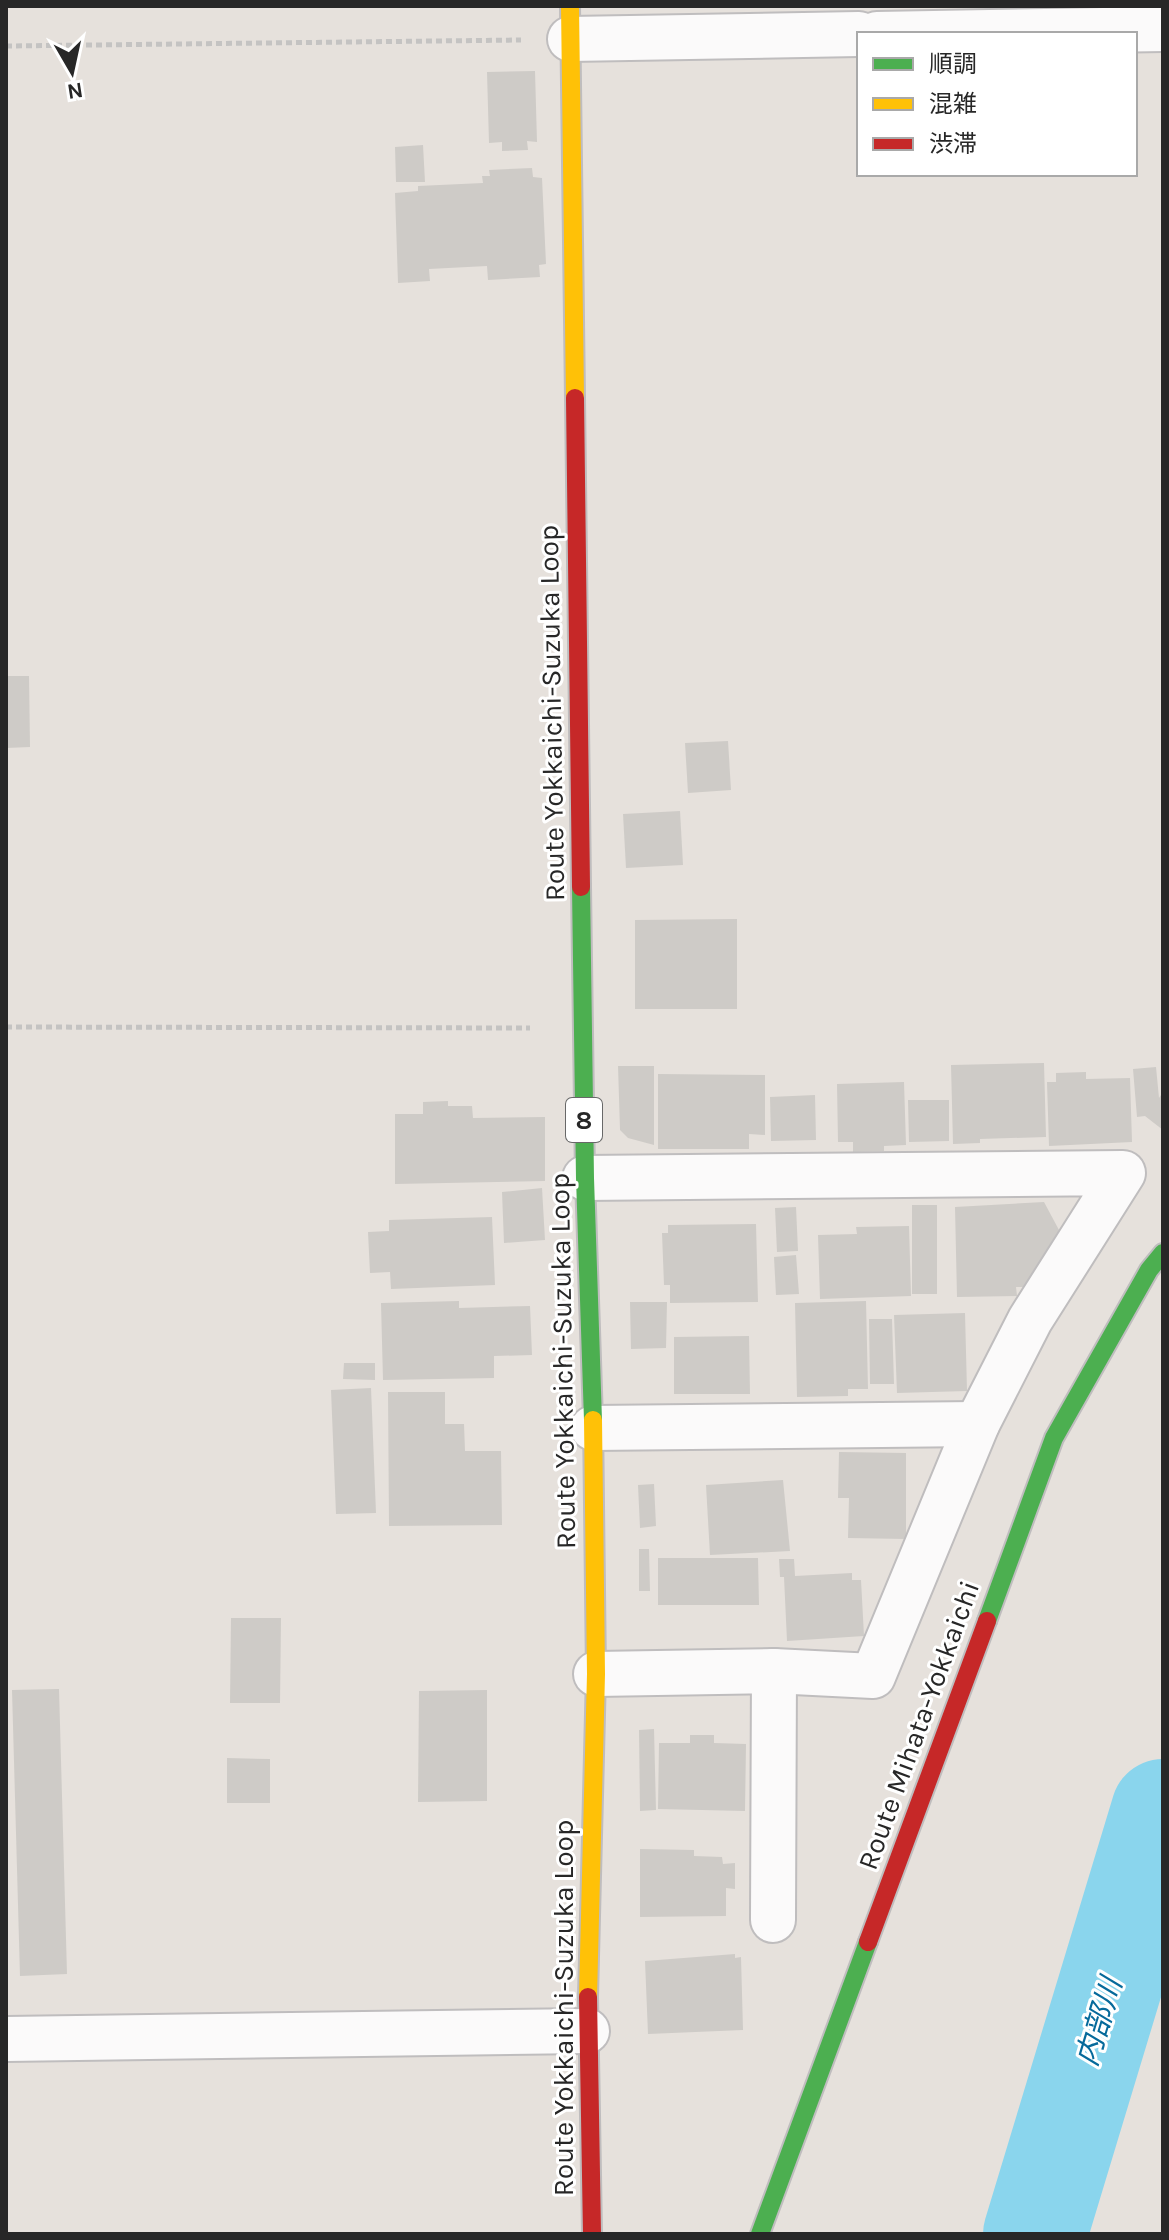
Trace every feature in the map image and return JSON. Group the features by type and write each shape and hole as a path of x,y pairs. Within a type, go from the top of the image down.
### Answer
{"main road":[{"name":"Route Yokkaichi-Suzuka Loop","path":"570,22 585,1178 593,1428 596,1674 587,2031 592,2234"},
{"name":"Route Mihata-Yokkaichi","path":"760,2234 1054,1438 1149,1270 1163,1253"}],"street":[{"path":"570,22 857,34"},
{"path":"991,32 1163,29"},
{"path":"585,1178 1123,1173 1030,1320 977,1424 873,1676 774,1671 596,1674"},
{"path":"593,1428 977,1424"},
{"path":"773,1920 774,1671"},
{"path":"6,2039 587,2031"}],"path":[{"path":"6,46 570,22"},
{"path":"6,1027 583,1028"}],"building":[{"path":"535,71 537,142 527,141 528,150 502,151 502,142 489,143 487,72"},
{"path":"423,145 425,182 396,182 395,147"},
{"path":"532,168 533,177 542,178 546,264 539,265 540,277 488,280 487,266 429,269 430,281 398,283 395,193 418,191 418,186 483,183 482,176 490,176 489,170"},
{"path":"6,676 29,676 30,747 6,748"},
{"path":"728,741 731,790 688,793 685,743"},
{"path":"680,811 683,865 626,868 623,814"},
{"path":"737,919 737,1009 635,1009 635,920"},
{"path":"1044,1063 1046,1137 980,1139 980,1143 953,1144 951,1065"},
{"path":"618,1066 654,1066 654,1145 628,1138 620,1130"},
{"path":"1156,1067 1159,1098 1163,1092 1163,1130 1145,1116 1137,1117 1133,1069"},
{"path":"1086,1072 1086,1079 1130,1078 1132,1142 1049,1146 1047,1082 1056,1082 1056,1073"},
{"path":"658,1074 765,1075 765,1135 749,1134 749,1149 658,1149"},
{"path":"904,1082 906,1145 884,1146 884,1151 853,1152 853,1142 838,1142 837,1084"},
{"path":"815,1095 816,1140 771,1141 770,1097"},
{"path":"908,1100 949,1100 949,1141 909,1142"},
{"path":"448,1101 448,1106 472,1106 473,1118 545,1117 545,1181 395,1184 395,1114 423,1114 423,1102"},
{"path":"542,1188 545,1240 504,1243 502,1192"},
{"path":"1044,1202 1059,1230 1024,1287 1016,1287 1017,1296 957,1297 955,1207"},
{"path":"912,1205 937,1205 937,1294 912,1294"},
{"path":"796,1207 798,1251 777,1252 775,1208"},
{"path":"492,1217 495,1285 391,1289 390,1272 370,1273 368,1232 389,1231 389,1220"},
{"path":"756,1224 758,1302 670,1303 670,1285 664,1285 662,1233 668,1233 668,1225"},
{"path":"909,1226 911,1296 820,1299 818,1235 857,1234 856,1227"},
{"path":"796,1255 799,1294 776,1295 774,1257"},
{"path":"459,1301 459,1308 530,1306 532,1355 494,1356 494,1378 383,1380 381,1303"},
{"path":"866,1301 868,1389 848,1389 848,1396 797,1397 795,1303"},
{"path":"630,1302 667,1302 666,1348 631,1349"},
{"path":"965,1313 967,1391 897,1393 894,1315"},
{"path":"869,1319 892,1319 894,1384 870,1384"},
{"path":"749,1336 750,1394 674,1394 674,1337"},
{"path":"344,1363 375,1363 375,1380 343,1379"},
{"path":"371,1388 376,1513 336,1514 331,1390"},
{"path":"388,1392 445,1392 445,1424 464,1424 465,1451 501,1451 502,1525 389,1526"},
{"path":"839,1452 906,1453 906,1539 848,1538 849,1498 838,1498"},
{"path":"783,1480 790,1551 710,1555 706,1485"},
{"path":"654,1484 656,1526 640,1528 638,1485"},
{"path":"639,1549 649,1549 650,1591 639,1591"},
{"path":"658,1558 758,1558 759,1605 658,1605"},
{"path":"779,1559 794,1559 795,1576 852,1573 852,1580 861,1580 864,1636 787,1641 784,1577 780,1577"},
{"path":"231,1618 281,1618 280,1703 230,1703"},
{"path":"59,1689 67,1974 20,1976 12,1690"},
{"path":"487,1690 487,1801 418,1802 419,1691"},
{"path":"654,1729 656,1810 640,1811 639,1730"},
{"path":"690,1735 714,1735 714,1743 746,1744 745,1811 658,1809 659,1743 690,1743"},
{"path":"227,1758 270,1759 270,1803 227,1803"},
{"path":"640,1849 694,1850 694,1856 722,1857 723,1864 735,1863 735,1889 726,1888 726,1916 640,1917"},
{"path":"735,1954 735,1958 741,1957 743,2030 648,2034 645,1961"}],"waterway":[{"name":"内部川","path":"1035,2234 1163,1811"}],"traffic: fast":[{"path":"581,887 585,1178 593,1420"},
{"path":"987,1621 1054,1438 1149,1270 1163,1253"},
{"path":"760,2234 868,1942"}],"traffic: slow":[{"path":"570,6 575,398"},
{"path":"588,1997 596,1674 593,1420"}],"traffic: jam":[{"path":"575,398 581,887"},
{"path":"868,1942 987,1621"},
{"path":"588,1997 592,2234"}]}
